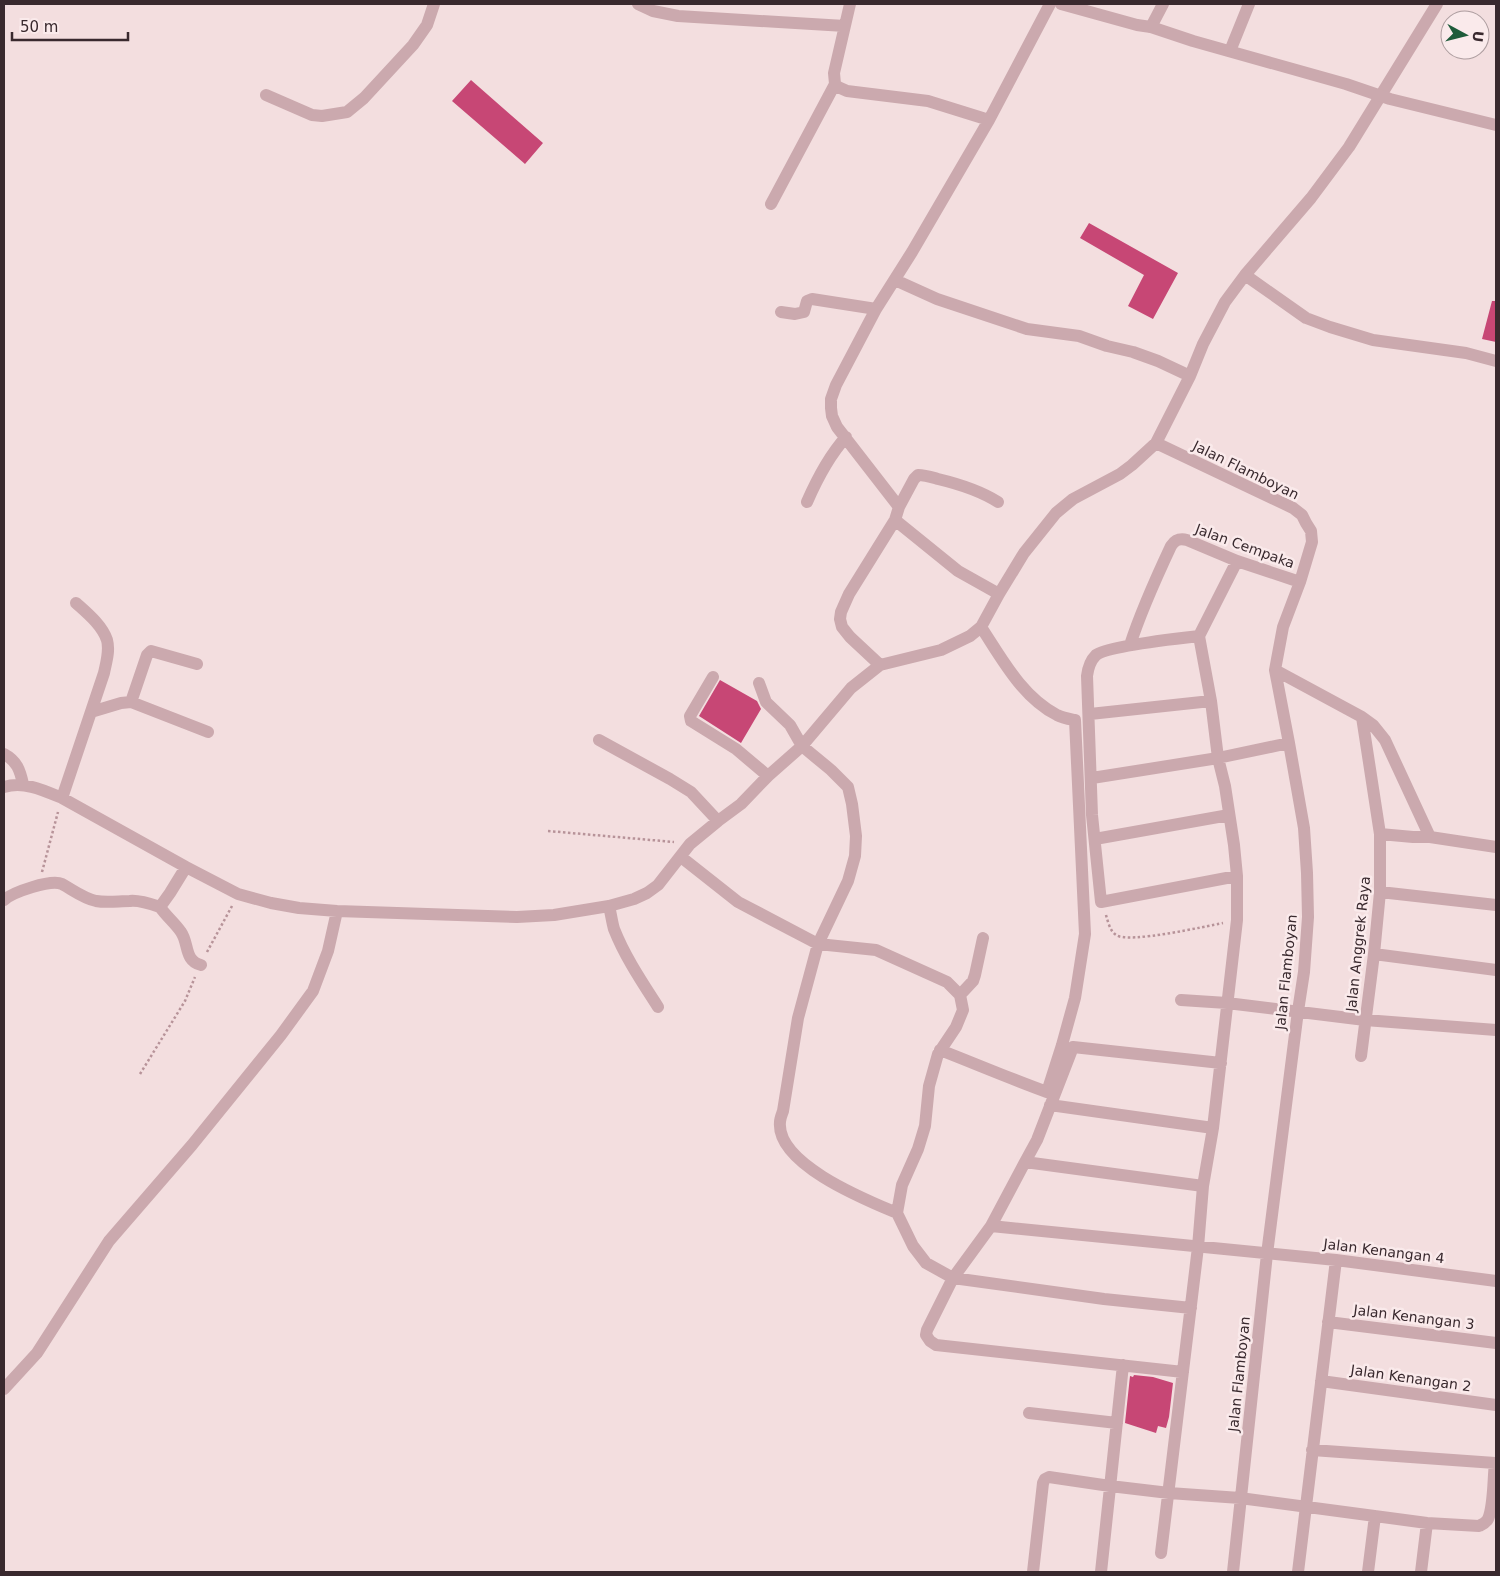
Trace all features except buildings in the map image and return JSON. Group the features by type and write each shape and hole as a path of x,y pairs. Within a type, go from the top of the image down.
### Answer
{"street":[{"path":"266,95 312,115 322,116 347,112 364,98 413,45 427,25 434,4"},
{"path":"638,4 653,11 678,16 845,26"},
{"path":"850,4 834,73 838,87 847,91 928,101 989,120"},
{"path":"899,508 837,426 832,416 831,399 836,385 876,309 942,202 989,120 1050,4"},
{"path":"1061,4 1129,23 1151,27 1382,96 1496,125"},
{"path":"1151,27 1163,4"},
{"path":"1230,51 1250,4"},
{"path":"4,786 22,784 45,790 238,894 271,903 299,908 337,911 517,917 554,915 609,906 634,899 658,885 690,844 741,804 768,776 802,746 851,688 880,665 942,650 970,636 981,627 1024,553 1056,513 1073,500 1120,474 1156,443 1225,302 1244,275 1312,198 1349,147 1437,4"},
{"path":"771,204 836,84"},
{"path":"1244,275 1306,318 1330,327 1373,340 1466,353 1496,361"},
{"path":"895,280 937,299 1027,329 1080,336 1107,346 1133,352 1190,376"},
{"path":"781,312 796,314 804,312 807,302 812,300 876,309"},
{"path":"807,502 821,472 835,449 846,438"},
{"name":"Jalan Flamboyan","path":"1156,443 1293,508 1302,515 1310,531 1312,542 1300,582 1283,626 1274,670 1304,828 1308,917 1304,972 1267,1254 1233,1572"},
{"path":"880,665 842,627 840,620 841,612 849,594 894,520 914,479 918,475 970,487 998,502"},
{"path":"894,520 958,570 999,594"},
{"name":"Jalan Cempaka","path":"1130,646 1144,607 1174,541 1182,538 1237,561 1300,582"},
{"path":"1161,1553 1198,1247 1203,1186 1213,1128 1237,920 1237,876 1229,815 1199,636 1237,561"},
{"path":"62,798 104,673 108,644 99,627 76,602"},
{"path":"940,1050 1047,1092 1075,998 1085,934 1075,720 1058,716 1029,695 1005,664 981,627"},
{"path":"1199,636 1102,652 1096,655 1092,661 1087,676 1090,714 1092,815 1101,902 1237,876"},
{"path":"131,702 147,655 151,651 198,664"},
{"path":"1274,670 1362,717 1373,725 1385,740 1430,837"},
{"path":"713,677 690,716 691,721 736,749 768,776"},
{"path":"759,683 766,702 790,725 802,746 848,787 856,836 855,856 848,881 818,944 798,1018 780,1130 788,1148 803,1164 854,1194 897,1213"},
{"path":"1090,714 1211,701"},
{"path":"91,712 131,702 208,732"},
{"name":"Jalan Anggrek Raya","path":"1361,1056 1380,892 1380,834 1362,717"},
{"path":"599,740 691,792 718,821"},
{"path":"1092,778 1218,758 1289,743"},
{"path":"4,754 12,759 20,772 22,784"},
{"path":"1095,839 1229,815"},
{"path":"1380,834 1414,838 1430,837 1496,847"},
{"path":"681,857 738,902 818,944 876,950 947,982 960,995 963,1010 953,1032 940,1050 929,1086 925,1126 918,1149 902,1185 897,1213 913,1246 926,1263 953,1278 1104,1299 1191,1308"},
{"path":"160,907 186,867"},
{"path":"4,900 9,896 54,882 96,901 133,900 160,907 181,932 191,960 201,964"},
{"path":"1380,892 1496,905"},
{"path":"609,906 614,927 623,948 658,1007"},
{"path":"4,1389 37,1354 109,1241 192,1145 281,1035 313,991 328,951 337,911"},
{"path":"960,995 973,981 983,938"},
{"path":"1374,954 1496,970"},
{"path":"1181,1000 1227,1003 1365,1020 1496,1030"},
{"path":"1183,1372 932,1343 927,1339 927,1330 953,1278 991,1226 1037,1140 1073,1047 1221,1063"},
{"path":"1050,1106 1213,1128"},
{"path":"1025,1162 1203,1186"},
{"name":"Jalan Kenangan 4","path":"991,1226 1336,1260 1496,1281"},
{"path":"1298,1572 1336,1260"},
{"name":"Jalan Kenangan 3","path":"1328,1322 1496,1343"},
{"path":"1100,1572 1124,1365"},
{"name":"Jalan Kenangan 2","path":"1321,1382 1496,1405"},
{"path":"1029,1413 1117,1423"},
{"path":"1033,1572 1043,1483 1049,1477 1169,1493 1240,1498 1427,1523 1479,1526 1485,1523 1490,1509 1494,1463 1312,1450"},
{"path":"1368,1572 1375,1516"},
{"path":"1421,1572 1427,1523"}],"path":[{"path":"37,887 62,798"},
{"path":"548,831 652,839 690,844"},
{"path":"140,1074 185,1001 201,964 238,894"},
{"path":"1101,902 1112,931 1116,935 1125,938 1170,933 1237,920"}]}
